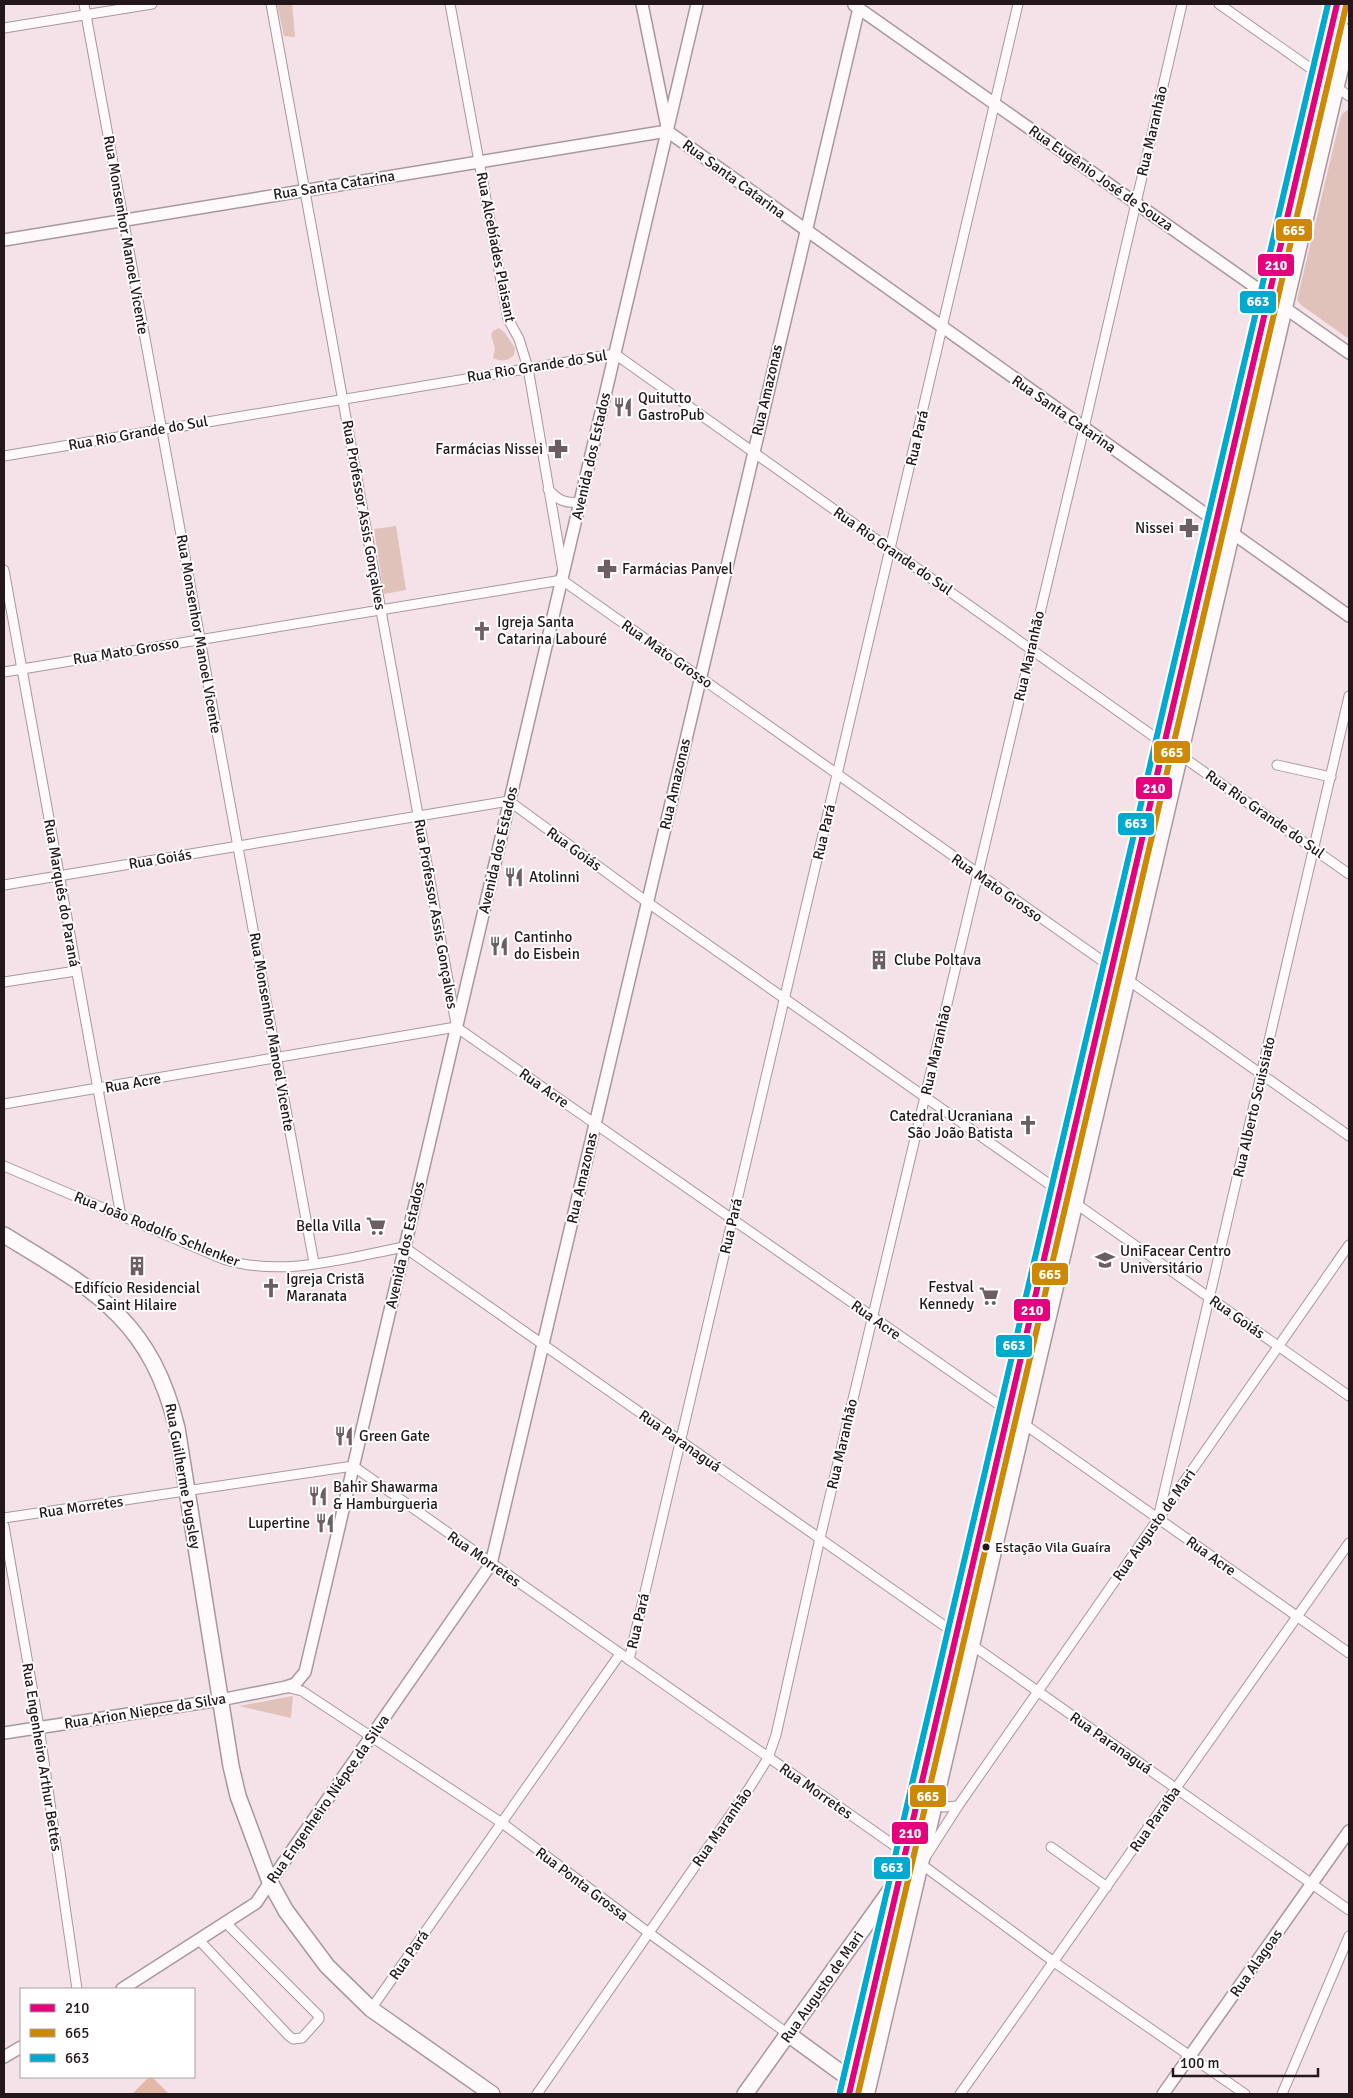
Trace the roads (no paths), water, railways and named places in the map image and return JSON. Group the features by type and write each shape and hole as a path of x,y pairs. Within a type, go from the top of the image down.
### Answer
{"main road":[{"path":"850,2087 1336,4"},
{"path":"868,2093 1349,32"},
{"path":"1242,408 1248,404 1254,405 1259,410 1259,416"},
{"path":"1085,1080 1097,1086 1101,1092"},
{"name":"Rua Guilherme Pugsley","path":"4,1235 78,1280 98,1295 116,1312 144,1346 160,1376 171,1404 177,1428 220,1700 238,1796 270,1882 286,1911 327,1966 371,2009 492,2094"},
{"path":"993,1474 1011,1478"},
{"name":"Rua Augusto de Mari","path":"745,2094 899,1879"},
{"path":"875,1912 907,1920"},
{"name":"Rua Ponta Grossa","path":"788,2034 850,2087 868,2093"}],"street":[{"name":"Rua Monsenhor Manoel Vicente","path":"84,4 314,1263"},
{"path":"4,28 152,4"},
{"name":"Rua Professor Assis Gonçalves","path":"271,4 456,1027"},
{"name":"Rua Alcebíades Plaisant","path":"450,4 508,319 519,339 528,368 562,576"},
{"path":"642,4 667,131"},
{"name":"Avenida dos Estados","path":"286,1687 295,1684 305,1672 697,4"},
{"name":"Rua Pará","path":"629,1660 1018,4"},
{"name":"Rua Maranhão","path":"537,2094 750,1787 768,1758 779,1724 820,1538 1084,428 1182,4"},
{"path":"1219,4 1320,75"},
{"name":"Rua Eugênio José de Souza","path":"857,5 1349,353"},
{"name":"Rua Amazonas","path":"490,1564 857,5"},
{"path":"1336,87 1349,96"},
{"name":"Rua Santa Catarina","path":"4,240 667,131 1349,616"},
{"name":"Rua Rio Grande do Sul","path":"4,456 615,354 1164,743"},
{"path":"548,488 562,501 580,502"},
{"name":"Rua Marquês do Paraná","path":"4,570 121,1216"},
{"name":"Rua Mato Grosso","path":"4,672 380,609 562,576 700,677 1111,967"},
{"name":"Rua Alberto Scuissiato","path":"1158,1519 1349,696"},
{"name":"Rua Rio Grande do Sul","path":"1180,755 1349,874"},
{"path":"1277,764 1330,777"},
{"name":"Rua Goiás","path":"4,885 509,801 647,902 1059,1191"},
{"path":"4,982 76,971"},
{"path":"1128,980 1349,1136"},
{"name":"Rua Acre","path":"4,1104 456,1027 1008,1411"},
{"name":"Rua João Rodolfo Schlenker","path":"4,1166 236,1263 263,1268 314,1263 404,1247"},
{"name":"Rua Goiás","path":"1075,1203 1349,1396"},
{"name":"Rua Augusto de Mari","path":"921,1864 958,1806 1349,1245"},
{"name":"Rua Paranaguá","path":"404,1247 956,1634"},
{"name":"Rua Acre","path":"1024,1424 1349,1653"},
{"name":"Rua Morretes","path":"4,1518 353,1466 490,1564 905,1852"},
{"name":"Rua Engenheiro Arthur Bettes","path":"4,1526 39,1727 77,1988"},
{"name":"Rua Paraíba","path":"960,2094 1349,1543"},
{"name":"Rua Engenheiro Niépce da Silva","path":"124,1988 227,1924 260,1900 270,1882 490,1564"},
{"name":"Rua Paranaguá","path":"972,1645 1349,1910"},
{"name":"Rua Pará","path":"371,2009 620,1654"},
{"name":"Rua Arion Niepce da Silva","path":"4,1733 220,1700 286,1687"},
{"name":"Rua Ponta Grossa","path":"286,1687 298,1689 502,1823 788,2034"},
{"path":"935,1803 943,1807 958,1806"},
{"name":"Rua Alagoas","path":"1163,2094 1349,1831"},
{"path":"1051,1847 1107,1887"},
{"path":"921,1864 1054,1962 1245,2094"},
{"path":"199,1940 293,2039 302,2038 319,2020 319,2016 227,1924"},
{"path":"1282,2094 1349,1936"},
{"path":"4,2057 20,2048"}],"place":[{"name":"Quitutto GastroPub","path":"623,407"},
{"name":"Farmácias Nissei","path":"558,449"},
{"name":"Nissei","path":"1189,528"},
{"name":"Farmácias Panvel","path":"607,569"},
{"name":"Igreja Santa Catarina Labouré","path":"482,631"},
{"name":"Atolinni","path":"514,877"},
{"name":"Cantinho do Eisbein","path":"499,946"},
{"name":"Clube Poltava","path":"879,960"},
{"name":"Catedral Ucraniana São João Batista","path":"1028,1125"},
{"name":"Bella Villa","path":"376,1226"},
{"name":"UniFacear Centro Universitário","path":"1105,1260"},
{"name":"Edifício Residencial Saint Hilaire","path":"137,1266"},
{"name":"Igreja Cristã Maranata","path":"271,1288"},
{"name":"Festval Kennedy","path":"989,1296"},
{"name":"Green Gate","path":"344,1436"},
{"name":"Bahir Shawarma & Hamburgueria","path":"318,1496"},
{"name":"Lupertine","path":"325,1523"},
{"name":"Estação Vila Guaíra","path":"986,1547"}]}
